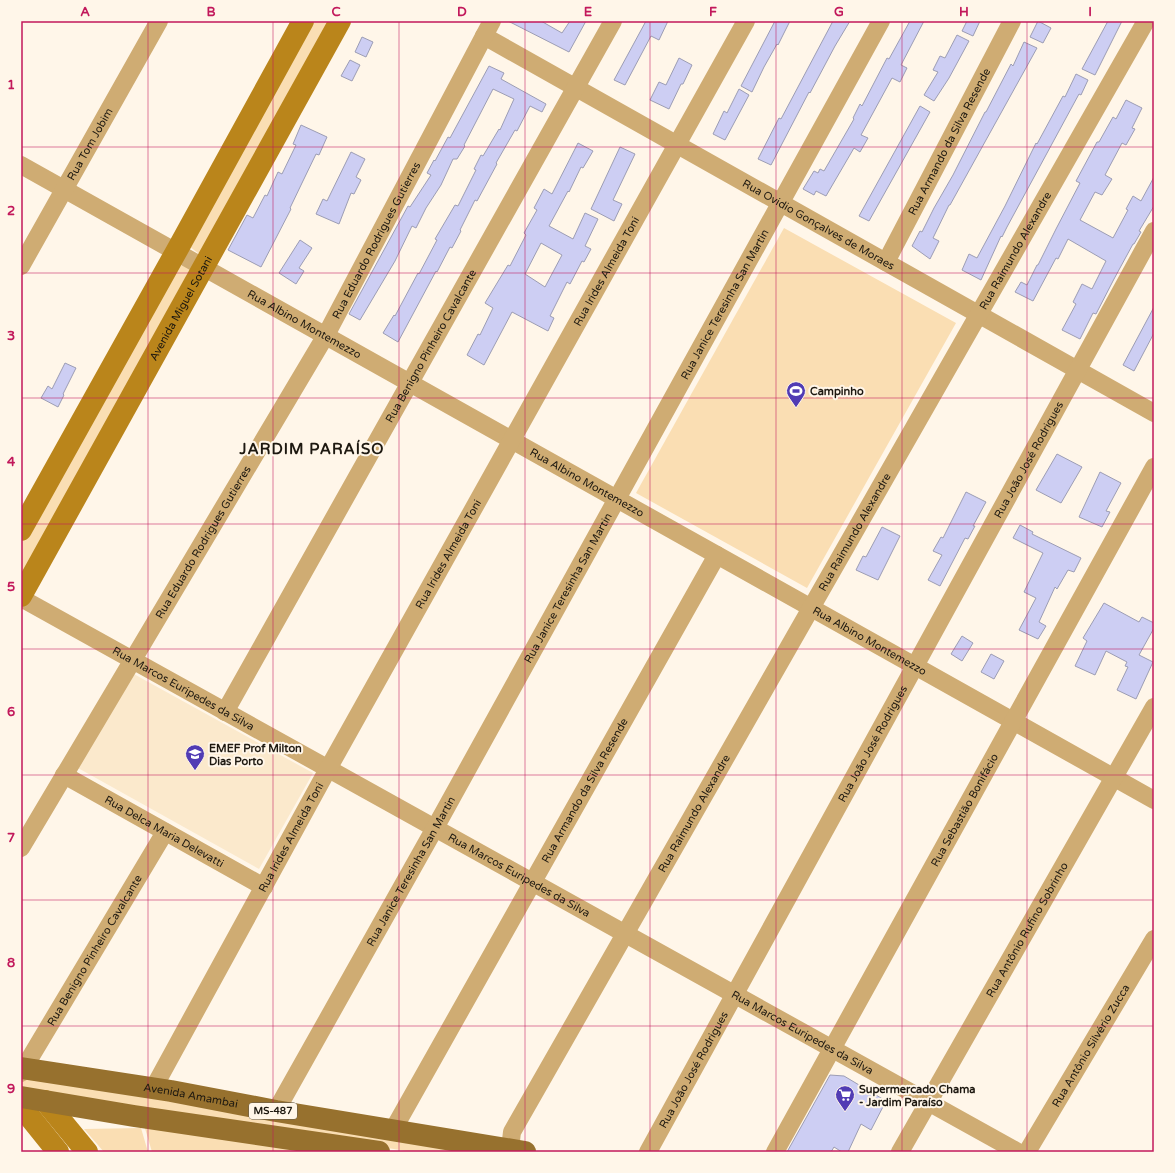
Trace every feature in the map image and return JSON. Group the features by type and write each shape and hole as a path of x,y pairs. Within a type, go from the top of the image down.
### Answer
{"main road":[{"name":"Avenida Amambai","path":"22,1070 153,1089 518,1151"},
{"path":"21,1097 50,1107 375,1152"}],"street":[{"name":"Rua Tom Jobim","path":"21,266 159,21"},
{"path":"21,530 303,21"},
{"name":"Avenida Miguel Sotani","path":"21,597 340,21"},
{"name":"Rua Benigno Pinheiro Cavalcante","path":"225,712 576,88 612,21"},
{"name":"Rua Irides Almeida Toni","path":"153,1089 328,769 746,21"},
{"name":"Rua Janice Teresinha San Martin","path":"276,1111 435,828 881,21"},
{"name":"Rua Armando da Silva Resende","path":"886,262 1012,21"},
{"name":"Rua Raimundo Alexandre","path":"518,1151 512,1132 1146,21"},
{"name":"Rua Ovidio Gonçalves de Moraes","path":"488,28 576,88 1154,413"},
{"name":"Rua Eduardo Rodrigues Gutierres","path":"21,848 326,335 488,28"},
{"name":"Rua Albino Montemezzo","path":"21,165 1154,800"},
{"name":"Rua João José Rodrigues","path":"648,1152 1154,230"},
{"name":"Rua Sebastião Bonifácio","path":"775,1152 1154,467"},
{"name":"Rua Armando da Silva Resende","path":"393,1130 717,555"},
{"name":"Rua Marcos Euripedes da Silva","path":"21,597 225,712 1018,1152"},
{"name":"Rua Antônio Rufino Sobrinho","path":"900,1152 1154,707"},
{"name":"Rua Delca Maria Delevatti","path":"64,775 264,887"},
{"name":"Rua Benigno Pinheiro Cavalcante","path":"22,1070 165,832"},
{"name":"Rua Antônio Silvério Zucca","path":"1027,1152 1154,939"},
{"path":"21,1106 58,1152"},
{"path":"35,1123 50,1107 87,1152"}],"shaded area":[{"path":"314,21 335,21 202,253 198,253 190,247"},
{"name":"Campinho","path":"784,228 956,323 807,588 636,493"},
{"path":"183,265 190,269 21,578 21,540 177,267"},
{"name":"EMEF Prof Milton Dias Porto","path":"132,673 313,773 259,869 78,768"},
{"path":"21,1075 495,1152 413,1152 21,1091"},
{"path":"144,1125 330,1152 152,1152"},
{"path":"141,1128 148,1152 104,1152 84,1129"}],"building":[{"path":"508,21 541,21 562,33 570,21 586,21 569,52"},
{"path":"646,21 668,21 659,40 651,36 625,85 614,80"},
{"path":"775,21 790,21 778,45 777,44 764,67 752,92 741,86"},
{"path":"833,21 850,21 810,93 809,92 771,165 758,159 779,118 781,119"},
{"path":"910,21 924,21 901,65 907,68 900,82 892,78 861,135 868,138 860,152 854,148 826,196 816,191 814,195 803,189 814,171 818,173 820,169 824,171 854,119 853,118 860,104 862,106 887,58 889,59"},
{"path":"967,21 980,21 973,36 962,31"},
{"path":"1038,21 1051,28 1043,43 1030,37"},
{"path":"1108,21 1122,21 1095,75 1082,69"},
{"path":"957,35 969,41 949,78 934,101 924,95 938,72 933,70 940,56 945,58"},
{"path":"362,37 373,42 366,57 355,52"},
{"path":"1024,42 1037,48 949,205 933,238 939,241 930,259 912,246 920,231 922,232 1011,64 1013,66"},
{"path":"679,58 692,65 669,109 650,100 659,82 666,85"},
{"path":"350,60 360,65 352,81 341,76"},
{"path":"489,66 504,73 501,79 546,104 542,112 530,106 517,131 515,130 477,201 475,200 452,248 450,247 437,272 436,271 398,342 383,333 394,315 395,316 418,273 419,274 437,240 435,239 455,205 458,206 476,170 474,169 481,155 483,156 499,129 500,130 514,99 493,89 464,145 465,146 457,159 453,159 441,185 426,208 416,228 412,226 395,261 360,320 349,314 408,206 410,207 431,175 427,173 448,137 450,138"},
{"path":"1076,74 1088,80 1002,237 1001,236 981,280 962,270 969,254 977,258 1036,143 1037,144 1063,96 1065,97"},
{"path":"739,89 749,95 725,140 713,134 724,111 727,113"},
{"path":"1126,100 1142,108 1132,128 1135,129 1126,145 1122,143 1105,175 1112,179 1102,195 1095,192 1080,220 1113,238 1128,210 1126,209 1133,196 1141,201 1154,177 1154,206 1139,231 1141,232 1133,244 1096,314 1093,313 1080,339 1062,330 1076,304 1073,302 1082,284 1092,289 1106,261 1068,239 1033,301 1015,292 1021,282 1027,285 1080,183 1076,181 1097,142 1099,142 1113,117 1116,119"},
{"path":"920,106 930,112 869,221 859,216"},
{"path":"301,125 327,137 319,155 316,154 290,208 291,209 261,267 228,250 247,215 253,218 265,195 267,196 278,172 282,174 296,145 293,144"},
{"path":"578,143 593,151 583,168 581,167 569,192 568,191 549,226 573,239 585,213 598,219 585,246 591,249 584,262 582,261 570,284 567,282 550,316 554,318 548,331 512,312 484,365 467,355 478,334 480,335 493,308 485,303 508,265 510,266 526,235 524,233 537,210 534,208 544,189 552,194","holes":["541,243 562,255 545,287 525,274"]},
{"path":"620,147 635,154 613,200 622,204 614,221 591,209"},
{"path":"351,152 365,159 356,177 361,180 354,194 351,193 339,224 316,214 323,199 327,201"},
{"path":"300,240 312,248 299,268 304,271 296,284 279,273"},
{"path":"1154,307 1154,333 1134,371 1123,365"},
{"path":"65,363 76,368 58,407 41,398 48,386 52,389"},
{"path":"1057,454 1082,467 1061,503 1036,490"},
{"path":"1100,472 1121,483 1106,511 1110,512 1102,527 1079,517"},
{"path":"966,492 986,502 968,539 965,538 940,586 928,580 942,555 933,551 941,537 943,538"},
{"path":"1020,525 1033,532 1032,534 1081,558 1074,572 1068,570 1057,589 1055,587 1039,622 1046,626 1038,639 1019,630 1036,598 1024,592 1043,553 1013,538"},
{"path":"882,527 900,536 878,580 856,570 863,556 866,557"},
{"path":"1104,603 1139,622 1142,617 1154,623 1154,628 1139,655 1153,662 1136,699 1117,690 1128,667 1125,666 1127,662 1106,651 1095,675 1075,666 1087,641 1083,638"},
{"path":"962,636 973,643 962,661 951,654"},
{"path":"991,654 1004,661 994,679 981,672"},
{"name":"Supermercado Chama - Jardim Paraíso","path":"830,1075 844,1076 886,1101 871,1130 861,1124 848,1152 842,1152 834,1147 831,1152 787,1152"}],"place":[{"name":"Campinho","path":"796,408"},
{"name":"EMEF Prof Milton Dias Porto","path":"195,771"},
{"name":"Supermercado Chama - Jardim Paraíso","path":"845,1112"}],"district":[{"name":"JARDIM PARAÍSO","path":"312,449"}]}
